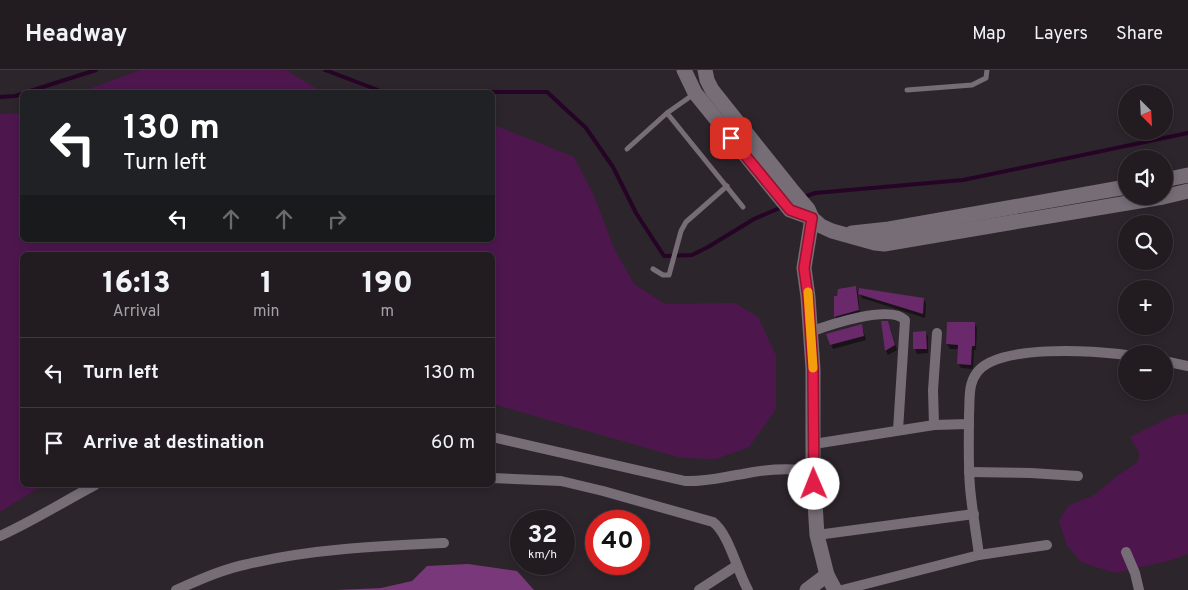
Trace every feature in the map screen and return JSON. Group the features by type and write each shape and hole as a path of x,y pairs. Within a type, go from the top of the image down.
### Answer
{"street":[{"path":"684,70 695,94 792,201 821,226 875,243 884,244 1164,197 1188,191"},
{"path":"705,70 712,90 792,201"},
{"path":"1173,178 1188,175"},
{"path":"846,234 889,229 1118,188"},
{"path":"812,218 804,268 813,369 813,471 817,535 827,576 835,590"},
{"path":"810,332 862,316 902,316 905,320 898,430"},
{"path":"934,425 933,390 937,333"},
{"path":"979,555 970,472 969,424 970,386 976,372 987,363 1009,356 1047,351 1118,354"},
{"path":"1173,363 1188,366"},
{"path":"814,444 934,425 969,424"},
{"path":"495,438 685,481 698,482 773,469 813,471"},
{"path":"970,472 1078,476"},
{"path":"495,478 561,481 712,522 720,527 724,534 736,566 748,590"},
{"path":"0,536 28,523 54,506 91,487"},
{"path":"817,535 974,514"},
{"path":"176,590 247,564 315,552 444,543"},
{"path":"842,590 979,555 1047,545"},
{"path":"1126,552 1135,572 1139,590"},
{"path":"699,590 736,566"},
{"path":"808,590 827,576"}],"lane":[{"path":"907,90 972,85 980,83 986,78 987,70"},
{"path":"627,149 667,112 695,94"},
{"path":"667,112 743,206"},
{"path":"653,269 666,276 669,275 681,230 686,222 727,186"}],"shaded area":[{"path":"140,70 286,70 319,90 86,90"},
{"path":"20,113 20,242 495,242 495,126 502,128 574,157 594,196 614,248 634,284 665,304 735,303 758,317 776,355 776,409 749,447 716,459 682,458 495,405 495,252 20,252 20,487 40,487 0,512 0,114"},
{"path":"1188,414 1188,554 1172,560 1115,573 1081,562 1067,545 1059,521 1068,506 1094,495 1138,462 1139,452 1130,437 1175,415"},
{"path":"468,564 510,570 510,575 521,575 534,590 336,590 381,588 412,581 427,566"}],"building":[{"path":"856,286 859,310 834,317 834,296 837,296 838,289"},
{"path":"859,288 924,298 923,314 858,294"},
{"path":"881,321 888,321 895,345 885,351"},
{"path":"947,322 975,322 975,346 972,346 971,365 957,364 958,345 946,344"},
{"path":"862,324 864,336 830,345 826,334"},
{"path":"926,331 927,349 913,349 913,332"}],"waterway":[{"path":"33,90 96,70"},
{"path":"325,70 378,90"},
{"path":"495,92 547,92 586,128 613,167 636,213 664,256 692,255 754,219 782,207"},
{"path":"0,97 20,95"},
{"path":"804,197 815,193 963,180 1188,133"}],"slow traffic":[{"path":"808,292 813,368"}],"route":[{"path":"731,138 790,210 812,218 804,268 813,369 814,484"}]}
